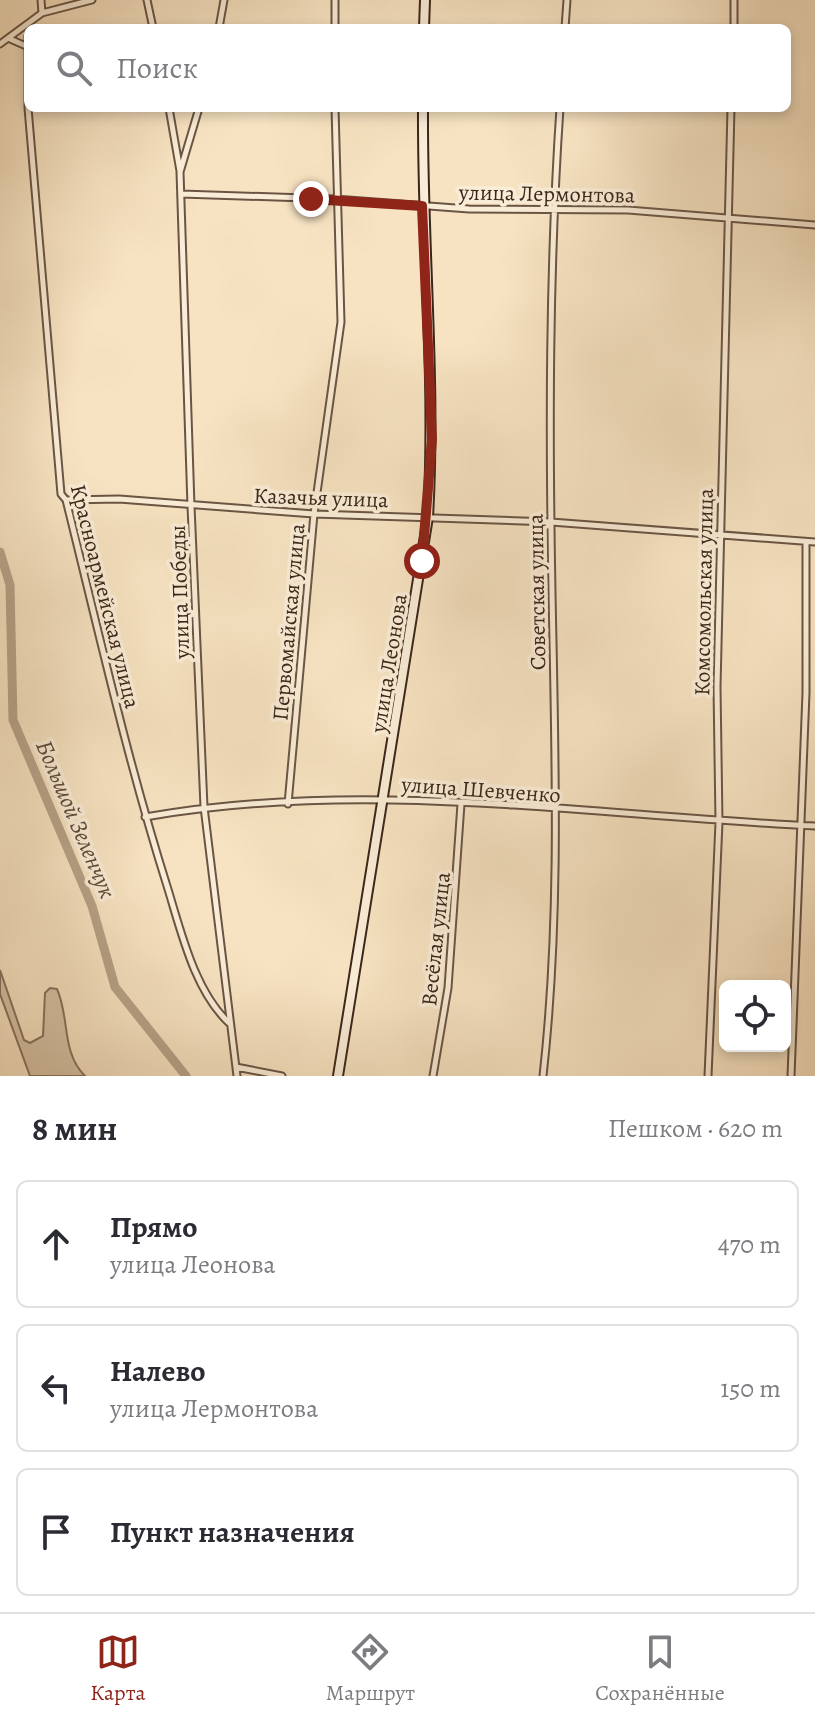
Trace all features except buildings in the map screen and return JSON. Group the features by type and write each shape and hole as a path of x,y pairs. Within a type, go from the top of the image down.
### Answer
{"main road":[{"path":"424,24 425,0"},
{"name":"улица Леонова","path":"338,1076 428,517 432,439 422,206 423,112"}],"street":[{"path":"41,0 42,13"},
{"path":"32,24 42,13 92,0"},
{"path":"147,0 152,24"},
{"path":"220,24 224,0"},
{"path":"335,0 335,24"},
{"path":"565,24 567,0"},
{"path":"734,0 734,24"},
{"path":"0,44 24,29"},
{"path":"10,39 24,45"},
{"name":"Красноармейская улица","path":"28,112 61,494 66,500 145,817 181,932 212,1007 230,1024"},
{"path":"170,112 180,172"},
{"name":"улица Победы","path":"198,112 180,172 191,506 204,807 237,1076"},
{"name":"Первомайская улица","path":"288,804 314,514 341,322 335,199 335,112"},
{"name":"Советская улица","path":"543,1076 548,1032 556,809 551,522 553,209 560,112"},
{"name":"Комсомольская улица","path":"708,1076 719,822 720,534 731,112"},
{"name":"улица Лермонтова","path":"181,194 335,199 422,206 628,210 815,225"},
{"name":"Казачья улица","path":"66,500 119,499 314,514 551,522 815,542"},
{"path":"791,1076 806,693 806,542"},
{"name":"улица Шевченко","path":"145,817 204,807 383,799 815,826"},
{"name":"Весёлая улица","path":"433,1076 448,988 461,804"},
{"path":"236,1067 282,1076"}],"shaded area":[{"path":"0,970 24,1040 30,1043 43,1036 45,993 50,988 57,989 72,1056 85,1076 30,1076 0,994"}],"waterway":[{"name":"Большой Зеленчук","path":"0,552 10,585 13,720 92,906 115,987 186,1076"}],"route":[{"path":"311,199 422,206 432,439 422,561"}]}
